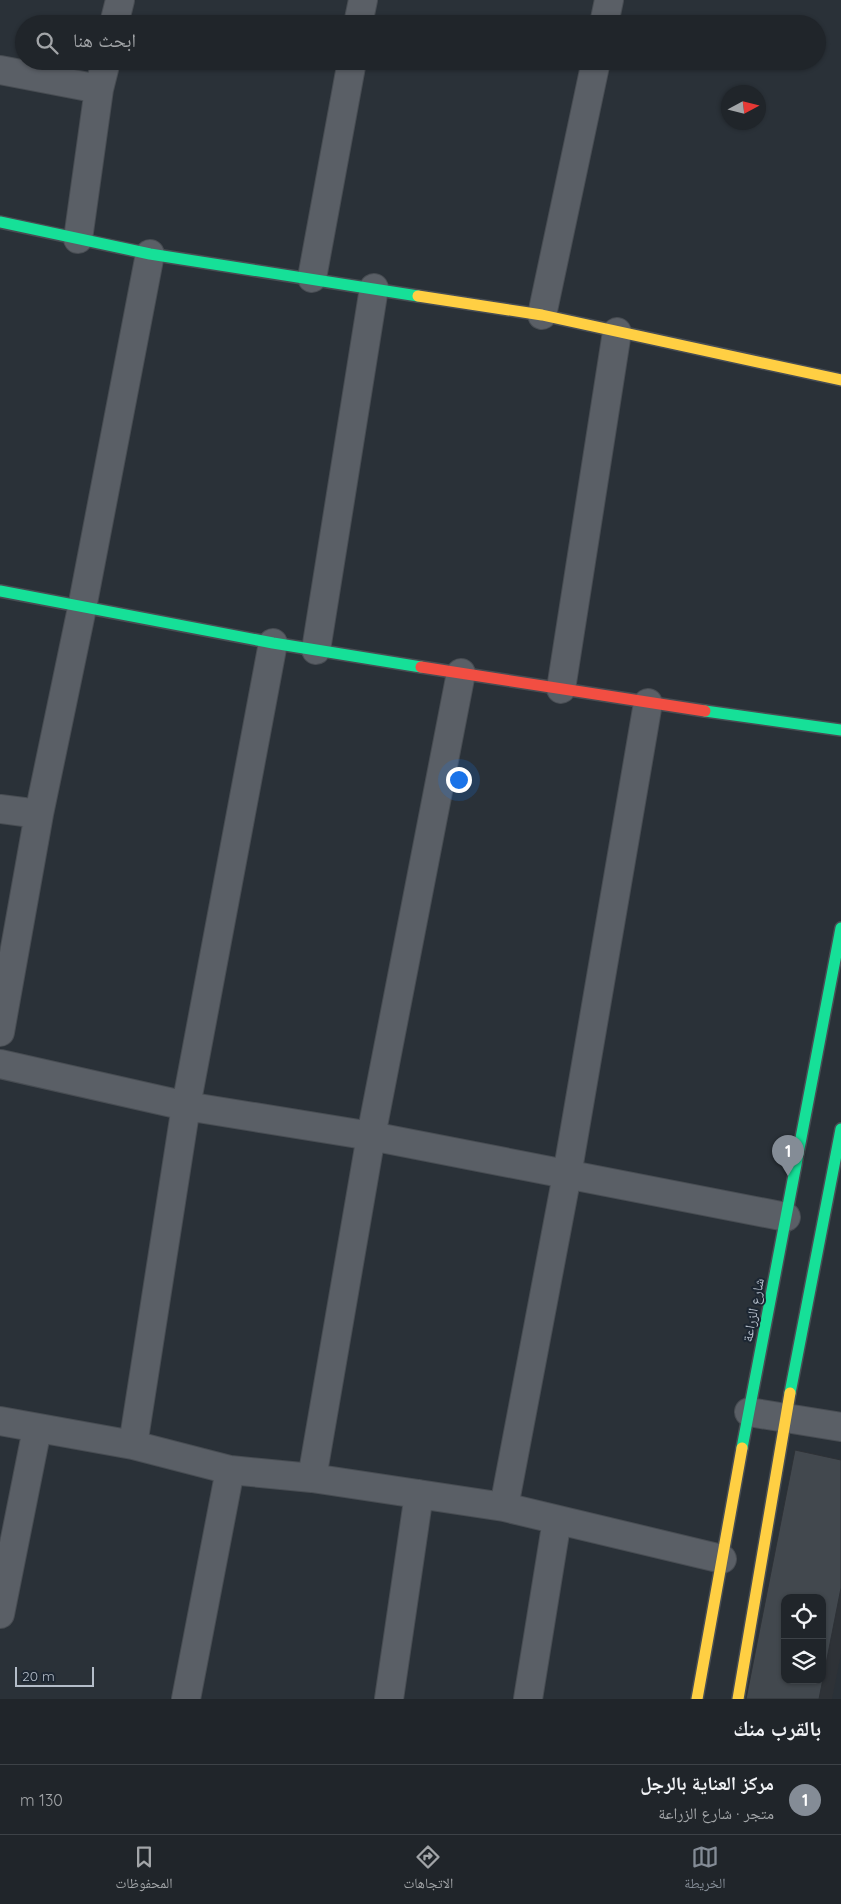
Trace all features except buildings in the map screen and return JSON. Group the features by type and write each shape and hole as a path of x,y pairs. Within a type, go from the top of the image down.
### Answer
{"street":[{"path":"116,15 120,0"},
{"path":"360,15 363,0"},
{"path":"606,15 609,0"},
{"path":"0,70 100,88"},
{"path":"78,239 104,70"},
{"path":"312,278 350,70"},
{"path":"542,315 594,70"},
{"path":"0,222 150,254 542,315 841,380"},
{"path":"0,1032 38,814 82,608 150,254"},
{"path":"316,650 374,288"},
{"path":"561,689 617,332"},
{"path":"0,591 273,643 461,672 648,704 841,730"},
{"path":"133,1445 186,1106 273,643"},
{"path":"312,1478 371,1136 461,672"},
{"path":"504,1507 567,1174 648,704"},
{"path":"0,809 38,814"},
{"name":"شارع الزراعة","path":"697,1699 749,1412 841,928"},
{"path":"0,1064 186,1106 371,1136 786,1217"},
{"path":"738,1699 786,1417 841,1129"},
{"path":"749,1412 841,1427"},
{"path":"0,1421 133,1445 230,1470 312,1478 504,1507 722,1559"},
{"path":"0,1614 37,1429"},
{"path":"186,1699 230,1470"},
{"path":"389,1699 418,1494"},
{"path":"528,1699 557,1520"}],"traffic: fast":[{"path":"0,222 150,254 418,296"},
{"path":"0,591 273,643 421,667"},
{"path":"705,711 841,730"},
{"path":"742,1448 841,928"},
{"path":"790,1393 841,1129"}],"traffic: slow":[{"path":"418,296 542,315 841,380"},
{"path":"738,1699 790,1393"},
{"path":"697,1699 742,1448"}],"traffic: jam":[{"path":"421,667 705,711"}],"place":[{"name":"مركز العناية بالرجل","path":"788,1176"}]}
